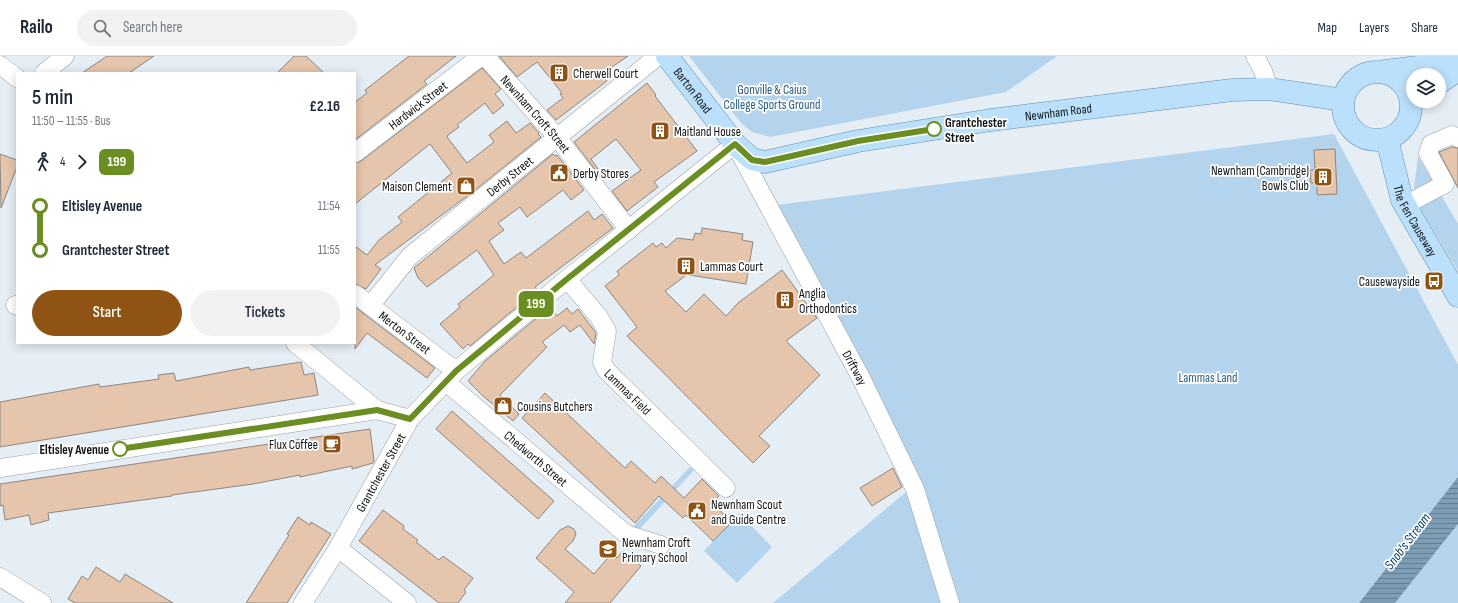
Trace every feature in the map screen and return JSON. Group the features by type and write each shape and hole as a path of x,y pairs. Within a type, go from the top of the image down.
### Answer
{"main road":[{"name":"Barton Road","path":"667,56 735,144"},
{"path":"1412,108 1408,120 1396,135 1387,139 1368,139 1357,133 1347,123 1344,113 1343,100 1350,84 1360,76 1373,71 1397,65 1456,63"},
{"path":"1446,75 1456,63"},
{"path":"1397,65 1397,78 1406,88"},
{"name":"Newnham Road","path":"735,144 752,160 765,162 858,141 991,120 1232,90 1269,89 1343,100"},
{"name":"The Fen Causeway","path":"1387,139 1402,200 1458,296"}],"street":[{"path":"45,72 65,56"},
{"name":"Hardwick Street","path":"356,152 481,56"},
{"name":"Newnham Croft Street","path":"485,56 556,137 629,230"},
{"name":"Derby Street","path":"370,306 410,256 658,56"},
{"path":"1255,56 1264,71 1269,89"},
{"path":"0,65 16,77"},
{"path":"1405,205 1444,184 1428,153 1432,144 1452,135 1458,138"},
{"name":"Grantchester Street","path":"303,603 338,548 410,419 451,376 567,279 735,144"},
{"name":"Driftway","path":"735,144 861,378 915,489 950,603"},
{"name":"Lammas Field","path":"567,279 599,317 607,331 602,362 606,370 726,488"},
{"name":"Merton Street","path":"356,295 451,376"},
{"path":"296,344 377,410 410,419"},
{"name":"Chedworth Street","path":"451,376 626,534 661,545"},
{"path":"0,468 377,410"},
{"path":"338,548 407,603"},
{"path":"0,577 42,603"}],"green space":[{"name":"Gonville & Caius College Sports Ground","path":"689,56 1057,56 1006,92 770,137 752,132 741,123"},
{"name":"Lammas Land","path":"1334,134 1458,365 1458,477 1359,603 959,603 776,205"},
{"path":"1418,156 1458,224 1458,271 1413,196"},
{"path":"690,467 694,470 635,534 629,531"},
{"path":"911,488 945,603 773,603"},
{"path":"739,513 772,547 737,583 704,551"},
{"path":"1458,524 1458,603 1395,603"}],"shaded area":[{"path":"1458,477 1458,524 1395,603 1359,603"}],"building":[{"path":"107,56 154,56 130,72 83,72"},
{"path":"294,56 306,56 323,72 278,72"},
{"path":"409,56 456,56 424,81 427,84 356,139 356,101 367,93 365,90"},
{"path":"499,56 628,56 602,74 607,81 556,120 547,110 563,98 560,94 562,93 537,62 517,77"},
{"path":"482,68 501,89 495,94 504,105 493,114 485,103 457,125 459,127 448,135 447,137 467,163 494,142 489,135 507,121 516,133 530,123 541,137 474,191 375,265 381,269 366,289 356,284 356,247 367,255 379,240 402,222 398,217 452,173 430,144 356,203 356,163 361,161"},
{"path":"647,83 656,95 655,96 697,151 654,182 658,187 627,211 612,191 641,170 616,139 591,159 603,176 601,177 574,142"},
{"path":"1452,147 1458,148 1458,188 1439,152"},
{"path":"1335,149 1337,194 1317,195 1317,183 1311,183 1310,170 1315,170 1314,150"},
{"path":"0,154 16,160 16,170 1,208"},
{"path":"553,154 555,156 557,155 584,190 571,200 563,190 527,217 520,207 498,223 504,230 489,241 504,264 521,252 526,258 588,211 594,220 602,214 613,228 535,287 537,290 470,346 468,344 463,349 440,324 460,307 458,304 494,275 477,250 427,287 418,278 414,268"},
{"path":"702,228 743,234 742,240 753,242 746,284 683,274 685,276 665,291 686,312 704,294 726,316 738,303 782,270 817,318 786,341 820,375 759,436 770,446 753,463 627,336 637,327 605,286 619,275 617,271 653,243 656,247 662,243 666,248 677,238 693,240 695,233 701,234"},
{"path":"550,307 557,316 567,308 572,314 578,309 596,333 594,344 580,325 570,332 564,325 542,342 547,347 500,395 519,414 513,421 483,396 468,381 485,361"},
{"path":"356,308 435,368 427,378 367,333 355,349"},
{"path":"301,362 304,375 314,373 318,395 0,447 0,402 99,384 100,387 159,379 158,375 174,373 176,381 249,367 250,370"},
{"path":"545,393 625,468 631,461 655,483 661,476 684,498 702,479 719,496 712,503 732,522 713,541 686,515 683,518 659,496 635,523 522,418"},
{"path":"452,411 554,501 538,519 436,429"},
{"path":"370,429 374,461 373,463 352,469 352,466 300,477 300,475 253,484 48,513 49,520 31,525 29,515 5,520 3,505 0,506 0,484"},
{"path":"893,468 902,487 872,506 860,488"},
{"path":"383,510 404,526 403,529 418,540 416,542 439,560 443,556 473,578 464,590 466,592 458,603 439,603 359,541"},
{"path":"298,517 310,525 311,522 331,534 287,603 246,603 289,535 287,534"},
{"path":"568,526 574,529 576,534 573,541 565,549 594,574 612,553 617,558 623,551 641,566 610,603 565,603 574,592 536,558 560,530"},
{"path":"96,567 120,582 125,574 173,603 75,603 68,599 82,576 88,580"}],"bus line":[{"name":"199","path":"120,449 377,410 410,419 456,371 567,279 735,144 752,160 765,162 858,141 934,129"}],"place":[{"name":"Cherwell Court","path":"559,73"},
{"name":"Grantchester Street","path":"934,129"},
{"name":"Maitland House","path":"660,131"},
{"name":"Derby Stores","path":"559,173"},
{"name":"Newnham (Cambridge) Bowls Club","path":"1323,177"},
{"name":"Maison Clement","path":"466,186"},
{"name":"Lammas Court","path":"686,266"},
{"name":"Causewayside","path":"1434,281"},
{"name":"Anglia Orthodontics","path":"785,300"},
{"name":"Cousins Butchers","path":"503,406"},
{"name":"Flux Coffee","path":"332,444"},
{"name":"Eltisley Avenue","path":"120,449"},
{"name":"Newnham Scout and Guide Centre","path":"697,511"},
{"name":"Newnham Croft Primary School","path":"608,549"}],"water label":[{"name":"Snob's Stream","path":"1407,541"}]}
